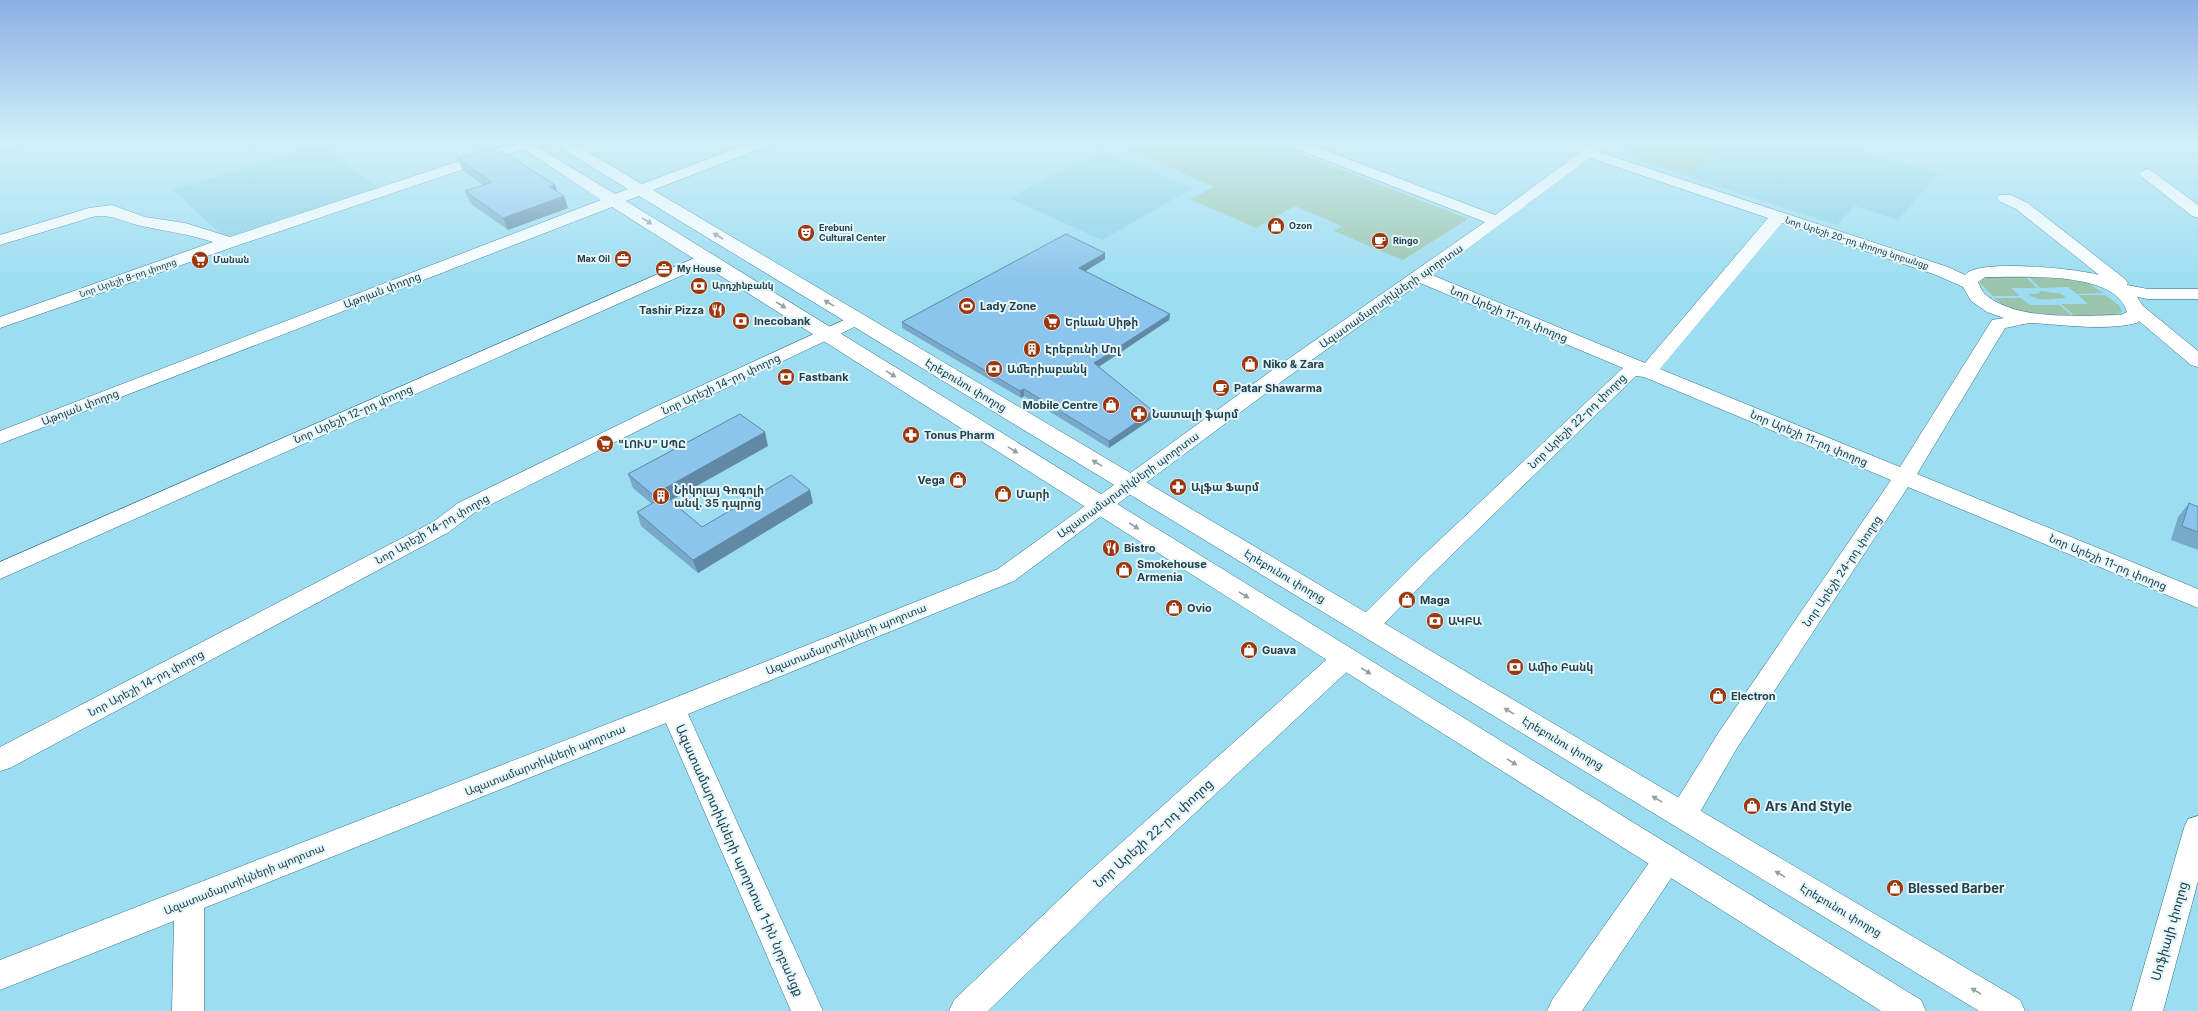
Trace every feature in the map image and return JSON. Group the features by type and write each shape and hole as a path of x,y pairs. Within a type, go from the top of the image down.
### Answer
{"street":[{"name":"Նոր Արեշի 8-րդ փողոց","path":"0,323 385,189"},
{"path":"596,189 1910,1011"},
{"path":"1414,189 1497,221"},
{"name":"Ազատամարտիկների պողոտա","path":"0,975 673,710 1006,575 1278,375 1540,189"},
{"name":"Նոր Արեշի 20-րդ փողոց նրբանցք","path":"1696,189 1942,271 1973,278"},
{"path":"2167,189 2198,212"},
{"name":"Աթոյան փողոց","path":"0,438 641,190"},
{"name":"Էրեբունու փողոց","path":"641,190 2009,1011"},
{"path":"2005,198 2022,206 2134,303 2159,329 2198,361"},
{"path":"0,240 95,211 112,210 142,221 185,228 230,242"},
{"path":"1648,372 1778,217"},
{"name":"Նոր Արեշի 12-րդ փողոց","path":"0,571 706,258"},
{"path":"2134,303 2111,287 2071,274 1973,278 1971,289 1993,314 2026,318 2134,303 2198,294"},
{"name":"Նոր Արեշի 11-րդ փողոց","path":"1419,276 2198,599"},
{"name":"Նոր Արեշի 24-րդ փողոց","path":"1683,815 1728,740 1904,477 1993,314"},
{"name":"Նոր Արեշի 14-րդ փողոց","path":"0,760 441,527 466,508 826,333 857,320"},
{"name":"Նոր Արեշի 22-րդ փողոց","path":"1367,626 1422,570 1631,370 1648,372"},
{"name":"Նոր Արեշի 22-րդ փողոց","path":"965,1011 1094,887 1345,658"},
{"name":"Ազատամարտիկների պողոտա 1-ին նրբանցք","path":"673,710 807,1011"},
{"name":"Սոֆիայի փողոց","path":"2147,1011 2198,828"},
{"path":"1563,1011 1668,859"},
{"path":"188,1011 189,901"}],"shaded area":[{"path":"176,189 374,189 226,239 173,190"},
{"path":"1026,189 1191,189 1102,240 1009,198"},
{"path":"1726,189 1925,189 1898,220 1855,206 1837,225"}],"green space":[{"path":"1210,189 1391,189 1468,219 1403,260 1334,231 1342,226 1295,206 1256,228 1190,199"},
{"path":"2024,275 2037,288 2011,288 2020,296 1993,296 1980,283 1980,280 1983,277"},
{"path":"2027,275 2070,277 2085,281 2103,293 2077,294 2068,287 2040,288"},
{"path":"2041,291 2062,294 2066,298 2042,299 2032,297 2028,294 2038,294"},
{"path":"2078,295 2105,295 2119,305 2122,312 2112,315 2076,317 2061,304 2088,304"},
{"path":"1994,298 2021,298 2030,305 2059,305 2074,317 2032,315 2012,309"}],"building":[{"path":"470,189 553,189 564,196 503,218 465,191"},
{"name":"Էրեբունի Մոլ","path":"1066,234 1105,253 1079,268 1170,314 1094,363 1153,411 1109,441 1024,389 1020,391 902,322"},
{"path":"740,414 765,432 653,495 628,474"},
{"path":"791,475 810,490 693,560 637,512 665,496 702,527"},
{"path":"2189,503 2198,507 2198,532 2182,526"}],"place":[{"name":"Ozon","path":"1276,226"},
{"name":"Erebuni Cultural Center","path":"806,233"},
{"name":"Ringo","path":"1380,241"},
{"name":"Max Oil","path":"623,259"},
{"name":"Մանան","path":"200,260"},
{"name":"My House","path":"664,269"},
{"name":"Արդշինբանկ","path":"699,286"},
{"name":"Lady Zone","path":"967,306"},
{"name":"Tashir Pizza","path":"717,310"},
{"name":"Inecobank","path":"741,321"},
{"name":"Երևան Սիթի","path":"1052,322"},
{"name":"Էրեբունի Մոլ","path":"1032,349"},
{"name":"Niko & Zara","path":"1250,364"},
{"name":"Ամերիաբանկ","path":"994,369"},
{"name":"Fastbank","path":"786,377"},
{"name":"Patar Shawarma","path":"1221,388"},
{"name":"Mobile Centre","path":"1111,405"},
{"name":"Նատալի ֆարմ","path":"1139,414"},
{"name":"Tonus Pharm","path":"911,435"},
{"name":"\"ԼՈՒՍ\" ՍՊԸ","path":"605,444"},
{"name":"Vega","path":"958,480"},
{"name":"Ալֆա Ֆարմ","path":"1178,487"},
{"name":"Մարի","path":"1003,494"},
{"name":"Նիկոլայ Գոգոլի անվ. 35 դպրոց","path":"661,496"},
{"name":"Bistro","path":"1111,548"},
{"name":"Smokehouse Armenia","path":"1124,570"},
{"name":"Maga","path":"1407,600"},
{"name":"Ovio","path":"1174,608"},
{"name":"ԱԿԲԱ","path":"1435,621"},
{"name":"Guava","path":"1249,650"},
{"name":"Ամիօ Բանկ","path":"1515,667"},
{"name":"Electron","path":"1718,696"},
{"name":"Ars And Style","path":"1752,806"},
{"name":"Blessed Barber","path":"1895,888"}]}
